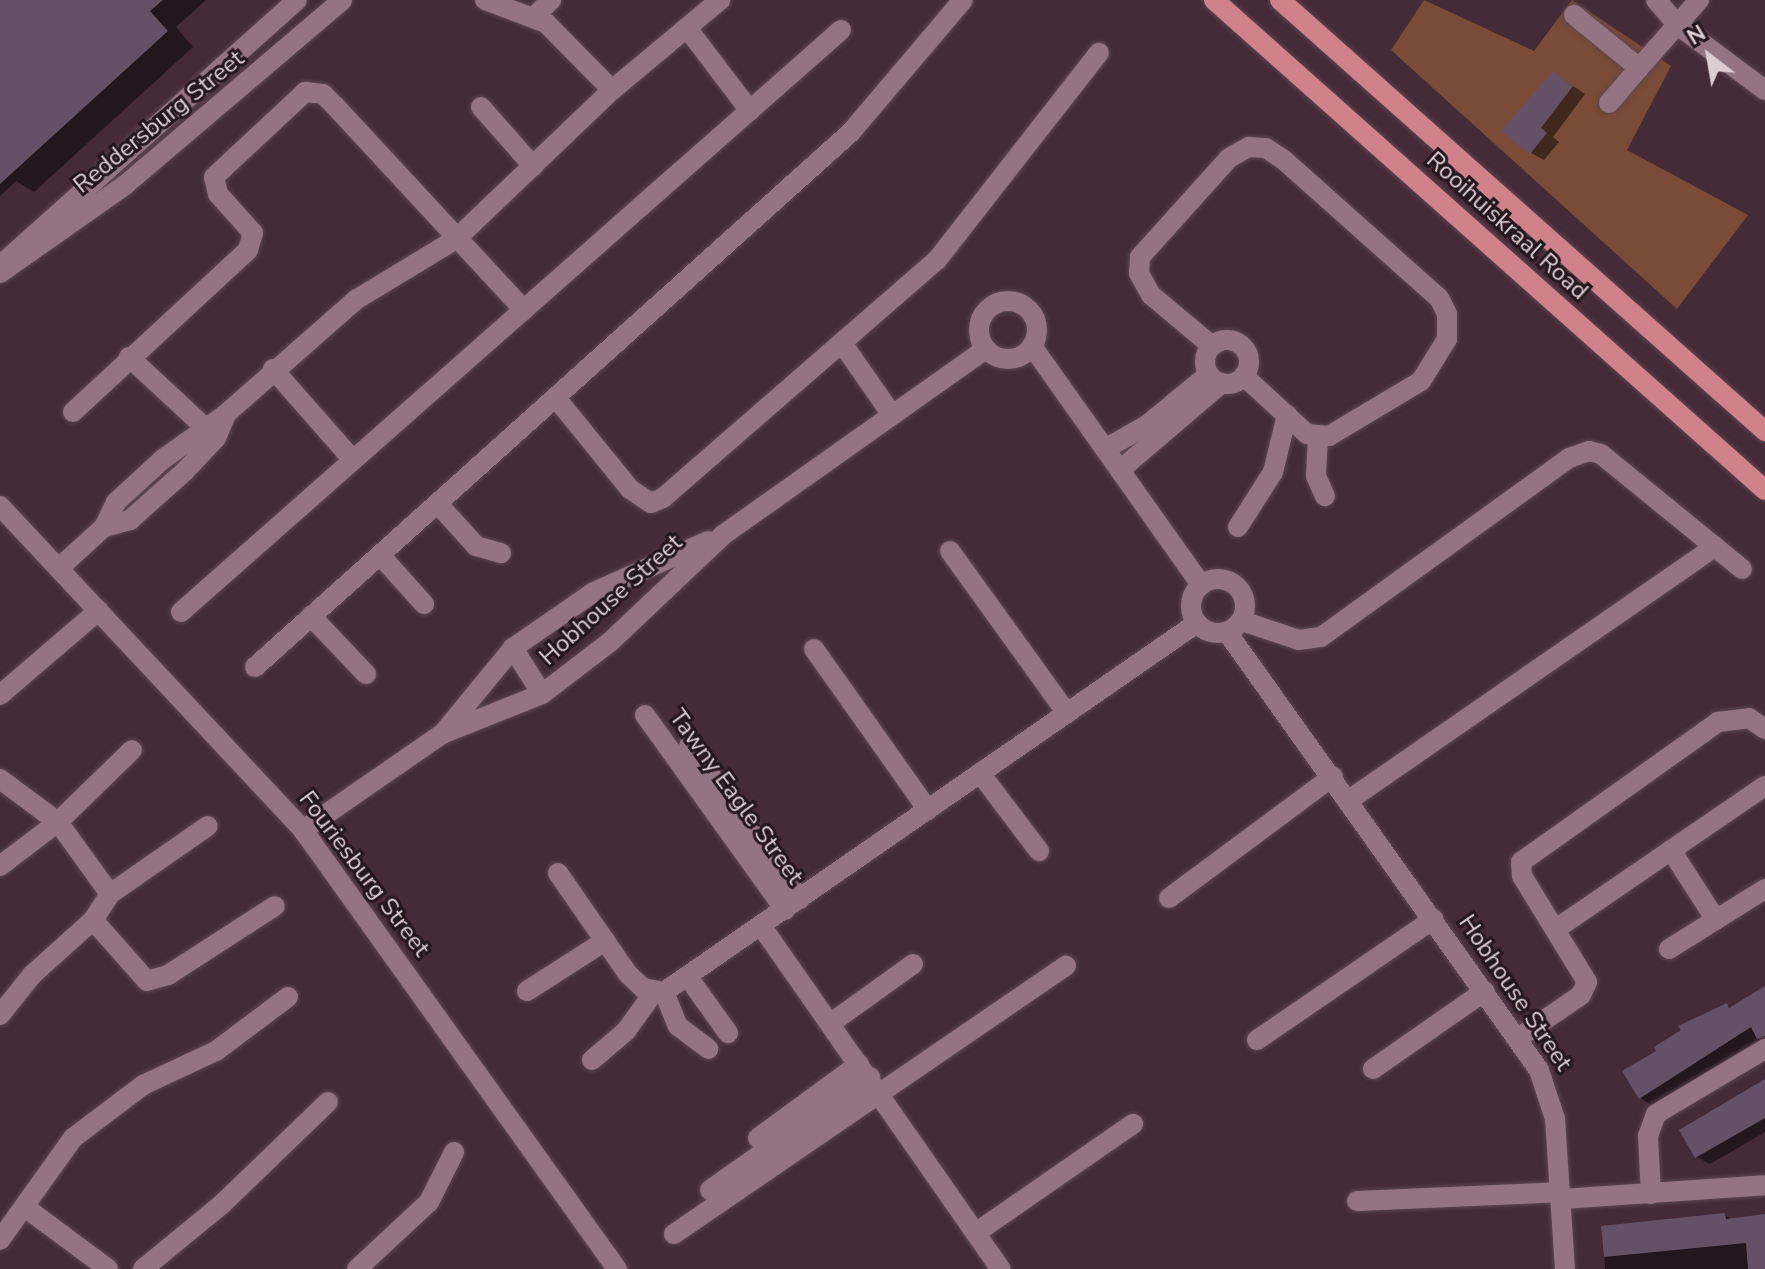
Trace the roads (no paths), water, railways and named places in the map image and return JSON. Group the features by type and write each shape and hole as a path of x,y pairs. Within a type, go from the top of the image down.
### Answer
{"main road":[{"name":"Rooihuiskraal Road","path":"1214,0 1765,490"},
{"name":"Rooihuiskraal Road","path":"1280,0 1765,431"}],"street":[{"name":"Reddersburg Street","path":"0,266 297,0"},
{"name":"Reddersburg Street","path":"0,273 125,185 342,0"},
{"path":"485,0 508,12 535,16 612,90"},
{"path":"535,16 551,0"},
{"path":"104,527 130,520 161,493 209,432 273,369 357,299 456,239 612,90 720,0"},
{"path":"255,667 851,132 963,0"},
{"path":"1656,0 1679,26 1765,90"},
{"path":"1609,103 1699,0"},
{"path":"1574,15 1639,68"},
{"path":"687,28 750,111"},
{"path":"181,612 841,30"},
{"path":"556,398 630,489 651,503 842,343 954,243 1020,149 1099,53"},
{"path":"73,412 248,250 253,233 218,194 214,177 305,92 323,94 524,310"},
{"path":"481,107 533,166"},
{"path":"1105,449 1216,379 1244,376 1287,415 1318,437 1339,433 1421,381 1447,339 1447,314 1439,298 1266,148 1249,147 1229,158 1140,257 1139,273 1151,295 1212,346"},
{"path":"1032,346 1013,358 986,349 979,330 983,317 1007,301 1019,303 1034,316 1032,346 1201,585 1191,607 1197,623 1211,633 1235,627 1299,640 1321,637 1569,458 1589,451 1601,454 1742,569"},
{"path":"1216,379 1205,357 1212,346 1227,340 1242,345 1249,360 1244,376"},
{"path":"842,343 892,415"},
{"name":"Hobhouse Street","path":"303,830 442,734 542,694 610,642 723,535 986,349"},
{"path":"129,357 209,432"},
{"path":"273,369 353,460"},
{"path":"1120,470 1216,379"},
{"path":"1238,527 1273,472 1287,415"},
{"path":"59,568 104,527 116,502 145,476 209,432"},
{"path":"1318,437 1317,483 1325,496"},
{"path":"145,476 161,493"},
{"path":"438,504 476,546 501,553"},
{"name":"Fouriesburg Street","path":"0,506 303,830 617,1269"},
{"name":"Hobhouse Street","path":"442,734 513,648 594,592 723,535"},
{"path":"1349,800 1715,547"},
{"path":"950,551 1067,713"},
{"path":"380,555 424,604"},
{"name":"Hobhouse Street","path":"1201,585 1219,579 1237,586 1246,602 1235,627 1349,800 1518,1038 1550,1091 1565,1269"},
{"path":"0,695 99,610"},
{"path":"311,616 366,674"},
{"name":"Tawny Eagle Street","path":"659,992 688,977 762,927 1197,623"},
{"path":"513,648 542,694"},
{"path":"814,649 928,810"},
{"name":"Tawny Eagle Street","path":"645,715 793,905"},
{"path":"1518,1038 1586,988 1587,976 1522,876 1521,862 1718,722 1749,718 1765,729"},
{"name":"Tawny Eagle Street","path":"689,746 793,905"},
{"path":"0,866 58,822 132,750"},
{"path":"980,773 1039,851"},
{"path":"1169,898 1333,776"},
{"path":"0,779 58,822 110,894"},
{"path":"1556,929 1765,786"},
{"path":"0,1015 32,975 93,920 110,894 208,826"},
{"path":"1671,850 1716,920"},
{"path":"558,873 628,974 659,992 670,1016 708,1049"},
{"path":"1669,949 1765,889"},
{"path":"93,920 136,972 152,981 275,906"},
{"name":"Hobhouse Street","path":"1257,1040 1434,919"},
{"path":"762,927 1001,1269"},
{"path":"527,991 605,941"},
{"path":"831,1023 913,964"},
{"path":"758,1138 1066,966"},
{"path":"688,977 728,1033"},
{"path":"1373,1069 1485,991"},
{"path":"592,1060 626,1031 659,992"},
{"path":"0,1240 26,1208 73,1138 143,1085 216,1051 288,997"},
{"path":"1651,1194 1648,1136 1656,1114 1765,1049"},
{"path":"710,1190 870,1078"},
{"path":"674,1234 870,1078"},
{"path":"143,1269 222,1204 328,1102"},
{"path":"977,1232 1133,1124"},
{"path":"357,1269 429,1202 454,1152"},
{"path":"1357,1201 1651,1194 1765,1185"},
{"path":"26,1208 108,1269"}]}
